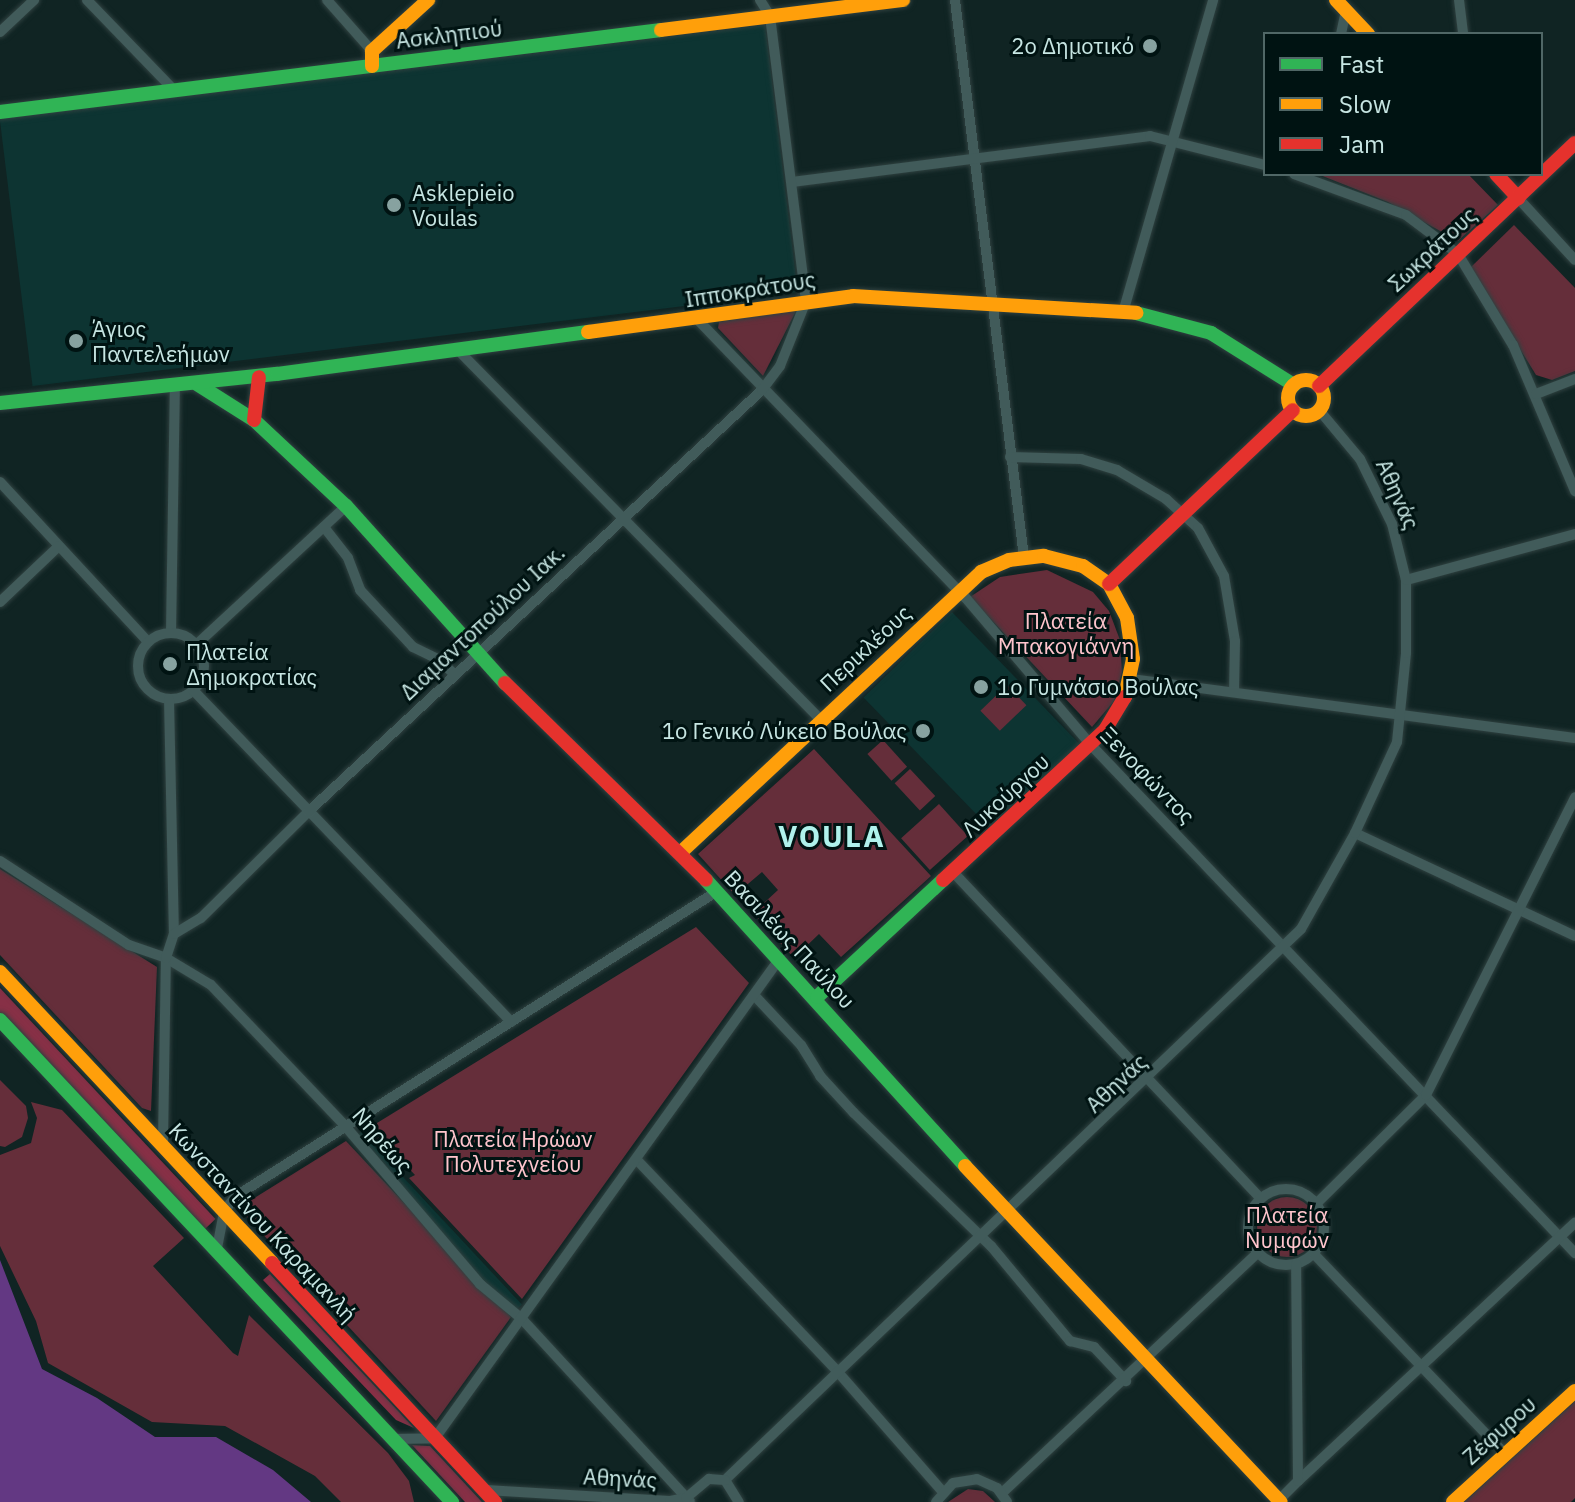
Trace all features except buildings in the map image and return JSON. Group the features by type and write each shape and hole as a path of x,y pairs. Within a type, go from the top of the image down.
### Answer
{"main road":[{"path":"372,58 428,0"},
{"name":"Ασκληπιού","path":"0,112 174,90 372,58 770,16 843,4 903,0"},
{"path":"1341,5 1366,32"},
{"name":"Σωκράτους","path":"1543,174 1575,143"},
{"path":"1498,176 1518,198"},
{"name":"Σωκράτους","path":"1319,386 1541,176"},
{"name":"Ιπποκράτους","path":"197,384 698,320 806,301 886,296 991,306 1124,309 1211,333 1294,385"},
{"path":"254,420 259,377"},
{"path":"1304,380 1319,386 1324,398 1319,410 1306,416 1293,410 1289,395 1294,385 1304,380"},
{"path":"0,403 197,384"},
{"name":"Βασιλέως Παύλου","path":"197,384 254,420 346,506 477,655 680,853 817,997 1006,1213 1279,1501"},
{"path":"1109,584 1293,410"},
{"name":"Περικλέους","path":"680,853 958,590 995,565 1024,557 1064,559 1109,584"},
{"name":"Λυκούργου","path":"817,997 1091,745 1115,716 1132,679 1129,627 1109,584"},
{"name":"Κωνσταντίνου Καραμανλή","path":"0,972 495,1502"},
{"path":"0,1020 452,1502"},
{"name":"Ζέφυρου","path":"1453,1502 1575,1391"}],"street":[{"path":"0,32 34,0"},
{"path":"87,0 174,90"},
{"path":"327,0 372,58"},
{"path":"760,0 770,16 806,301"},
{"path":"955,0 1024,557"},
{"path":"1124,309 1213,0"},
{"path":"1459,0 1463,32"},
{"path":"1341,5 1341,32"},
{"path":"792,182 1150,136 1173,139 1263,164"},
{"path":"1312,176 1406,215 1458,254 1536,394 1575,491"},
{"path":"1518,198 1575,260"},
{"name":"Διαμαντοπούλου Ιακ.","path":"174,934 201,918 308,812 762,390 780,366 806,301"},
{"name":"Ξενοφώντος","path":"698,320 762,390 958,590 1091,745 1575,1253"},
{"path":"458,350 821,720"},
{"path":"1536,394 1575,379"},
{"path":"171,633 175,386"},
{"name":"Αθηνάς","path":"484,1490 688,1500 709,1479 725,1480 837,1371 1146,1083 1301,929 1355,833 1389,762 1402,715 1406,580 1392,524 1372,482 1319,410"},
{"path":"1010,457 1081,459 1117,470 1184,513 1211,546 1224,576 1235,641 1234,692"},
{"path":"0,482 148,642"},
{"path":"196,645 346,506"},
{"path":"324,527 348,558 360,590 413,647 443,662 455,675"},
{"path":"1406,580 1575,534"},
{"path":"0,602 59,546"},
{"path":"169,699 142,682 138,661 148,642 171,633 196,645"},
{"path":"169,699 193,690 203,673 196,645"},
{"path":"1132,679 1575,738"},
{"path":"193,690 511,1022"},
{"path":"162,1148 166,958 174,934 169,699"},
{"path":"1317,1203 1426,1095 1575,797"},
{"path":"1355,833 1575,936"},
{"name":"Νηρέως","path":"0,861 129,945 166,958 211,985 346,1127 480,1284 522,1319 688,1500"},
{"path":"954,873 1146,1083 1260,1198"},
{"path":"217,1250 224,1211 236,1196 716,892"},
{"path":"394,1439 435,1438 780,958"},
{"path":"754,995 801,1045 820,1076 981,1236 1070,1341 1094,1347 1126,1381"},
{"path":"637,1160 837,1371 942,1491"},
{"path":"1293,1189 1317,1203 1325,1229 1314,1254 1296,1264 1276,1264 1258,1253 1248,1221 1260,1198 1293,1189"},
{"path":"1279,1501 1422,1370 1575,1223"},
{"path":"936,1502 942,1491 953,1483 977,1479 1004,1498 1258,1253"},
{"path":"1314,1254 1505,1454"},
{"path":"1296,1264 1298,1481"},
{"path":"725,1480 739,1502"}],"shaded area":[{"name":"Asklepieio Voulas","path":"765,25 798,292 33,386 0,119"},
{"path":"952,612 1080,744 991,830 864,697"},
{"path":"0,988 216,1219 202,1231 0,1014"},
{"path":"361,1132 522,1305 512,1313 351,1141"},
{"path":"0,1260 42,1369 97,1398 155,1437 216,1437 273,1470 311,1502 0,1502"},
{"path":"270,1274 414,1428 396,1420 263,1280"},
{"path":"412,1445 430,1446 482,1502 465,1502"}],"green space":[{"path":"1323,176 1470,176 1498,205 1458,241 1388,202"},
{"path":"1514,225 1575,288 1575,371 1552,380 1536,375 1470,268"},
{"path":"797,309 763,376 718,328 719,322"},
{"name":"Πλατεία Μπακογιάννη","path":"1047,570 1093,592 1109,611 1120,640 1122,672 1114,701 1092,727 970,597 1000,577"},
{"path":"1007,685 1026,705 1000,731 980,711"},
{"path":"883,740 907,767 891,781 867,754"},
{"path":"814,749 931,876 841,957 819,934 794,958 753,913 778,890 762,872 735,895 698,854"},
{"path":"910,769 935,796 920,810 895,783"},
{"path":"939,804 968,836 930,870 901,838"},
{"path":"0,869 157,967 151,1111 142,1108 0,955"},
{"name":"Πλατεία Ηρώων Πολυτεχνείου","path":"696,927 749,983 522,1299 409,1178 415,1175 382,1140 373,1142 364,1131"},
{"path":"0,1080 26,1106 28,1118 22,1137 5,1147 0,1146"},
{"path":"31,1102 62,1110 184,1238 153,1266 233,1353 238,1356 249,1315 388,1453 409,1481 414,1502 341,1502 315,1476 225,1426 152,1422 48,1363 36,1321 0,1246 0,1155 31,1143 37,1118"},
{"path":"346,1141 511,1317 436,1421 243,1213 243,1205"},
{"name":"Πλατεία Νυμφών","path":"1287,1197 1299,1199 1308,1206 1315,1215 1315,1239 1308,1248 1299,1255 1287,1257 1275,1255 1266,1248 1259,1239 1257,1227 1259,1215 1266,1206 1275,1199"},
{"path":"1575,1401 1575,1498 1571,1502 1464,1502"},
{"path":"968,1489 983,1491 995,1502 948,1502"}],"traffic: fast":[{"path":"0,112 661,30"},
{"path":"1136,313 1211,333 1294,385"},
{"path":"0,403 277,374 588,332"},
{"path":"197,384 254,420 346,506 505,683"},
{"path":"706,880 965,1166"},
{"path":"817,997 943,880"},
{"path":"0,1020 452,1502"}],"traffic: slow":[{"path":"372,66 372,51 428,0"},
{"path":"661,30 903,0"},
{"path":"1336,0 1366,32"},
{"path":"588,332 853,296 1136,313"},
{"path":"1306,380 1319,385 1324,398 1319,411 1306,416 1293,411 1288,398 1293,385 1306,380"},
{"path":"680,853 981,572 1009,560 1044,556 1083,566 1109,584 1127,618 1133,659 1125,697"},
{"path":"0,972 272,1263"},
{"path":"965,1166 1281,1502"},
{"path":"1453,1502 1575,1391"}],"traffic: jam":[{"path":"1543,173 1575,143"},
{"path":"1498,176 1518,198"},
{"path":"1319,386 1540,176"},
{"path":"254,420 259,377"},
{"path":"1109,584 1293,410"},
{"path":"505,683 706,880"},
{"path":"943,880 1105,730 1125,697"},
{"path":"272,1263 495,1502"}],"place":[{"name":"2ο Δημοτικό","path":"1150,46"},
{"name":"Asklepieio Voulas","path":"394,205"},
{"name":"Άγιος Παντελεήμων","path":"76,341"},
{"name":"Πλατεία Δημοκρατίας","path":"170,664"},
{"name":"1ο Γυμνάσιο Βούλας","path":"981,687"},
{"name":"1ο Γενικό Λύκειο Βούλας","path":"923,731"}],"district":[{"name":"VOULA","path":"832,836"}]}
